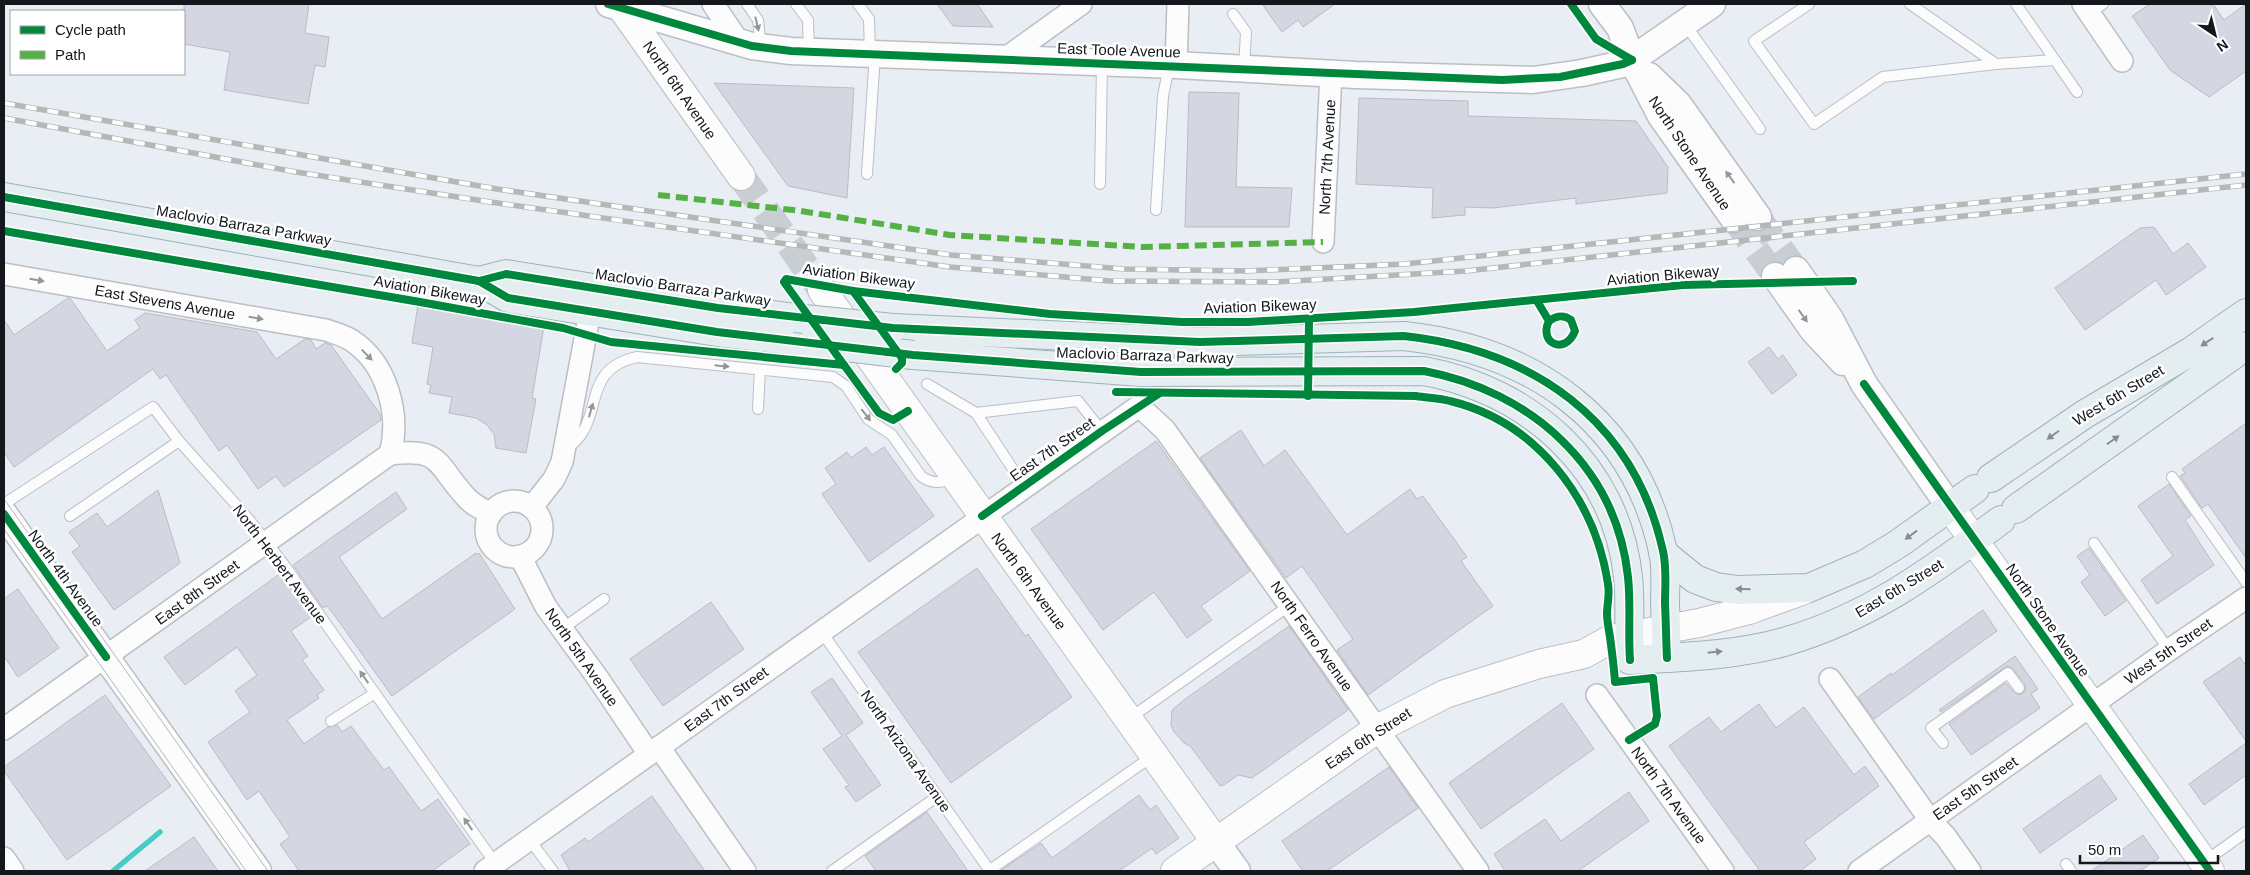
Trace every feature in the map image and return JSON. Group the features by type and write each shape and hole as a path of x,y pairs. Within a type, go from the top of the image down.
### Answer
{"main road":[{"name":"North 6th Avenue","path":"620,5 741,176"},
{"name":"Maclovio Barraza Parkway","path":"4,197 479,281 508,298 717,332 913,355 1141,372 1424,371 1468,382 1520,408 1558,435 1585,464 1603,494 1621,540 1628,577 1629,648"},
{"name":"Maclovio Barraza Parkway","path":"479,281 506,274 718,308 893,328 1200,342 1404,336 1434,340 1478,350 1522,369 1565,394 1618,447 1652,511 1664,553 1667,658"},
{"name":"North 6th Avenue","path":"822,290 1216,842"},
{"name":"West 6th Street","path":"1950,507 2063,429 2190,352 2246,314"},
{"name":"West 6th Street","path":"1974,539 2246,346"},
{"name":"East 6th Street","path":"1175,871 1377,729 1445,694 1539,664 1584,654 1613,660 1629,648 1666,628 1749,610 1809,588 1865,564 1898,544 1950,507"},
{"name":"North Stone Avenue","path":"1950,507 2206,867"},
{"name":"East 6th Street","path":"1629,648 1667,658 1743,649 1782,642 1819,630 1875,606 1911,584 1974,539"},
{"path":"1664,553 1695,579 1716,587 1738,590 1809,588"}],"street":[{"path":"713,4 750,45"},
{"path":"1003,60 1080,4"},
{"path":"1172,65 1178,4"},
{"name":"North Stone Avenue","path":"1604,4 1620,28 1632,60 1662,116 1746,218"},
{"name":"East Toole Avenue","path":"620,5 750,45 809,52 1533,80 1600,70 1632,60 1712,4"},
{"path":"2092,7 2122,61"},
{"name":"North 7th Avenue","path":"1324,242 1331,73"},
{"name":"North Stone Avenue","path":"1785,273 1830,319 1864,384 1950,507"},
{"name":"East Stevens Avenue","path":"4,274 326,330 351,340 372,360 380,373 393,411 395,434 390,454"},
{"path":"532,507 554,479 562,462 590,312"},
{"name":"East 7th Street","path":"494,869 530,839 1139,406"},
{"name":"North Ferro Avenue","path":"1139,406 1165,430 1478,871"},
{"path":"390,454 417,452 434,457 466,498 491,514"},
{"name":"East 8th Street","path":"4,729 390,454"},
{"path":"505,502 524,502 532,507 542,522 540,540 536,548 520,556 502,554 495,549 489,541 486,532 491,514 505,502"},
{"name":"North 4th Avenue","path":"4,514 258,871"},
{"name":"North 5th Avenue","path":"520,556 546,607 745,871"},
{"name":"West 5th Street","path":"2091,706 2246,598"},
{"path":"1830,679 1930,820 1970,871"},
{"name":"North 7th Avenue","path":"1597,695 1723,871"},
{"name":"East 5th Street","path":"1859,871 2091,706"},
{"name":"North 6th Avenue","path":"1216,842 1237,871"},
{"path":"4,858 13,871"}],"lane":[{"path":"747,4 758,20 750,45"},
{"path":"796,4 808,20 809,52"},
{"path":"858,4 868,19 872,54 867,174"},
{"path":"1809,4 1754,41 1814,124 1883,77 1996,64 2055,60"},
{"path":"1910,4 1996,64"},
{"path":"2016,4 2077,92"},
{"path":"1234,14 1246,32 1244,69"},
{"path":"1684,23 1760,129"},
{"path":"1100,184 1102,63"},
{"path":"1156,210 1164,96 1172,65"},
{"path":"565,449 578,441 587,426 599,382 607,372 624,360 637,357 833,377 840,380 868,419 892,435 921,476 927,481 937,483 956,479"},
{"path":"758,409 760,370"},
{"path":"927,384 976,413 1024,486"},
{"path":"976,413 1078,400 1102,431"},
{"name":"North Herbert Avenue","path":"4,504 153,407 179,441 267,542 375,693 494,869"},
{"path":"70,516 179,441"},
{"path":"2172,477 2246,582"},
{"path":"2094,543 2169,650"},
{"path":"562,629 604,599"},
{"path":"1129,718 1290,605"},
{"name":"North Arizona Avenue","path":"821,631 990,871"},
{"path":"1943,743 1931,728 2008,674 2019,688"},
{"path":"331,721 375,693"},
{"path":"990,871 1155,754"},
{"path":"832,871 938,796"},
{"path":"2206,867 2246,832"},
{"path":"530,839 552,871"}],"building":[{"path":"184,4 309,4 305,33 329,37 325,67 315,65 308,104 224,90 230,52 185,44"},
{"path":"937,4 977,4 993,27 953,26"},
{"path":"1262,4 1335,4 1303,27 1298,20 1282,32"},
{"path":"2150,4 2213,4 2224,20 2246,4 2246,71 2209,97 2170,70 2132,16"},
{"path":"714,83 854,88 847,198 788,186"},
{"path":"1189,92 1239,93 1236,187 1292,188 1289,227 1185,227"},
{"path":"1359,98 1468,101 1468,116 1636,121 1668,167 1667,193 1576,204 1576,198 1493,208 1465,207 1465,215 1432,218 1433,188 1356,184"},
{"path":"2154,227 2173,254 2188,243 2206,267 2166,295 2156,280 2085,330 2055,288 2140,228"},
{"path":"70,298 107,351 140,328 135,320 145,313 257,332 276,359 305,339 311,340 316,349 325,343 331,345 380,414 381,420 284,487 276,476 258,489 227,445 219,451 166,375 160,379 153,369 14,467 4,452 4,320 14,335"},
{"path":"418,305 544,326 532,398 536,399 526,453 496,448 494,434 487,425 476,418 449,413 452,397 429,393 431,385 427,384 433,347 412,343"},
{"path":"1769,347 1778,359 1783,355 1797,375 1772,394 1748,362"},
{"path":"2246,423 2246,558 2208,504 2202,508 2180,476 2185,473 2182,469"},
{"path":"1241,430 1264,466 1285,450 1347,535 1410,489 1417,499 1423,496 1467,557 1461,561 1493,606 1368,695 1337,650 1353,639 1302,566 1286,578 1200,458"},
{"path":"1156,441 1250,571 1201,606 1212,620 1187,638 1154,592 1103,630 1031,529"},
{"path":"866,447 872,455 884,447 934,516 869,562 822,494 836,484 825,468 847,452 851,458"},
{"path":"2169,484 2191,516 2185,520 2214,565 2157,604 2141,580 2173,556 2138,506"},
{"path":"158,490 180,563 114,610 72,552 80,546 69,532 97,513 107,527"},
{"path":"396,492 407,509 339,557 382,619 476,553 477,555 479,553 515,609 392,696 335,616 327,606 323,608 293,565"},
{"path":"2089,548 2126,601 2105,616 2081,582 2090,575 2077,556"},
{"path":"977,568 1025,636 1028,634 1072,697 951,783 858,652"},
{"path":"281,573 312,616 291,631 308,656 302,660 324,690 317,695 319,698 287,720 304,744 328,727 337,725 342,732 351,726 384,770 389,767 421,811 438,799 470,844 432,871 299,871 280,844 290,837 259,791 247,800 208,742 250,712 235,691 257,675 237,647 185,685 164,657"},
{"path":"18,589 59,648 18,677 4,656 4,599"},
{"path":"711,602 744,649 663,706 630,659"},
{"path":"1983,610 1997,631 1874,719 1858,697"},
{"path":"1289,626 1348,710 1252,778 1238,775 1220,786 1190,746 1184,743 1174,732 1171,725 1172,710"},
{"path":"2015,656 2038,689 2031,694 2040,708 1971,755 1949,724 2006,683 2019,695 2025,691 2025,684 2013,669 2007,666 1941,712 1939,710"},
{"path":"2240,657 2246,666 2246,741 2203,682"},
{"path":"832,678 863,723 846,735 881,785 856,802 845,787 849,785 823,749 842,736 811,692"},
{"path":"105,695 171,786 67,860 4,771 4,767"},
{"path":"1562,703 1594,749 1481,829 1449,783"},
{"path":"1759,704 1776,728 1804,707 1854,775 1865,766 1879,786 1804,842 1816,859 1800,871 1760,871 1669,746 1709,717 1721,732"},
{"path":"2246,743 2246,775 2204,805 2189,784"},
{"path":"1389,767 1418,808 1327,871 1303,871 1282,841"},
{"path":"2100,775 2117,799 2040,853 2023,829"},
{"path":"1629,792 1649,821 1578,871 1505,871 1494,854 1545,819 1561,841"},
{"path":"1139,795 1150,810 1156,805 1179,838 1156,854 1152,848 1119,871 1000,871 1041,843 1052,858"},
{"path":"652,796 705,871 570,871 561,855 585,838 588,842"},
{"path":"927,812 968,871 876,871 865,856"},
{"path":"2143,835 2159,858 2140,871 2091,871"},
{"path":"194,837 218,871 145,871"}],"waterway":[{"path":"113,871 160,832"}],"tunnel":[{"path":"741,176 822,290"},
{"path":"1758,217 1796,270"},
{"path":"1734,219 1775,276"}],"tram line":[{"path":"4,499 268,871"},
{"path":"4,529 246,871"}],"railway":[{"path":"4,103 497,189 951,255 1124,269 1246,271 1405,264 2246,174"},
{"path":"4,118 296,172 490,202 950,267 1110,281 1275,282 1466,271 2246,185"}],"marked path":[{"path":"658,195 801,211 950,235 1142,247 1323,242"}],"cycle path":[{"path":"608,4 752,46 791,51 1502,80 1560,77 1623,64 1632,60"},
{"path":"1571,4 1596,39 1632,60"},
{"name":"Aviation Bikeway","path":"4,197 479,281 508,298 717,332 913,355 1141,372 1424,371 1463,381 1499,396 1532,416 1561,440 1586,468 1606,501 1620,537 1628,577 1630,660"},
{"name":"Aviation Bikeway","path":"4,231 563,328 611,342 844,365 784,282 786,279 853,291 1050,314 1182,322 1248,322 1414,312 1683,285 1853,281"},
{"name":"Aviation Bikeway","path":"479,281 506,274 718,308 893,328 1200,342 1404,336 1451,344 1495,357 1535,376 1571,400 1602,429 1628,464 1649,505 1663,551 1667,658"},
{"name":"Aviation Bikeway","path":"853,291 902,358 902,363 896,369"},
{"path":"1537,301 1549,321 1547,335 1550,340 1554,344 1559,345 1571,339 1575,331 1571,320 1560,316 1549,321"},
{"name":"Aviation Bikeway","path":"1308,396 1309,319"},
{"path":"844,365 879,413 893,420 908,411"},
{"path":"1864,384 2210,871"},
{"path":"1116,392 1416,396 1442,399 1481,411 1510,427 1535,446 1557,468 1575,494 1590,522 1601,553 1608,584 1607,617 1615,682 1653,678 1657,716 1655,724 1629,740"},
{"path":"982,516 1102,431 1160,393"},
{"path":"4,514 106,657"}]}
